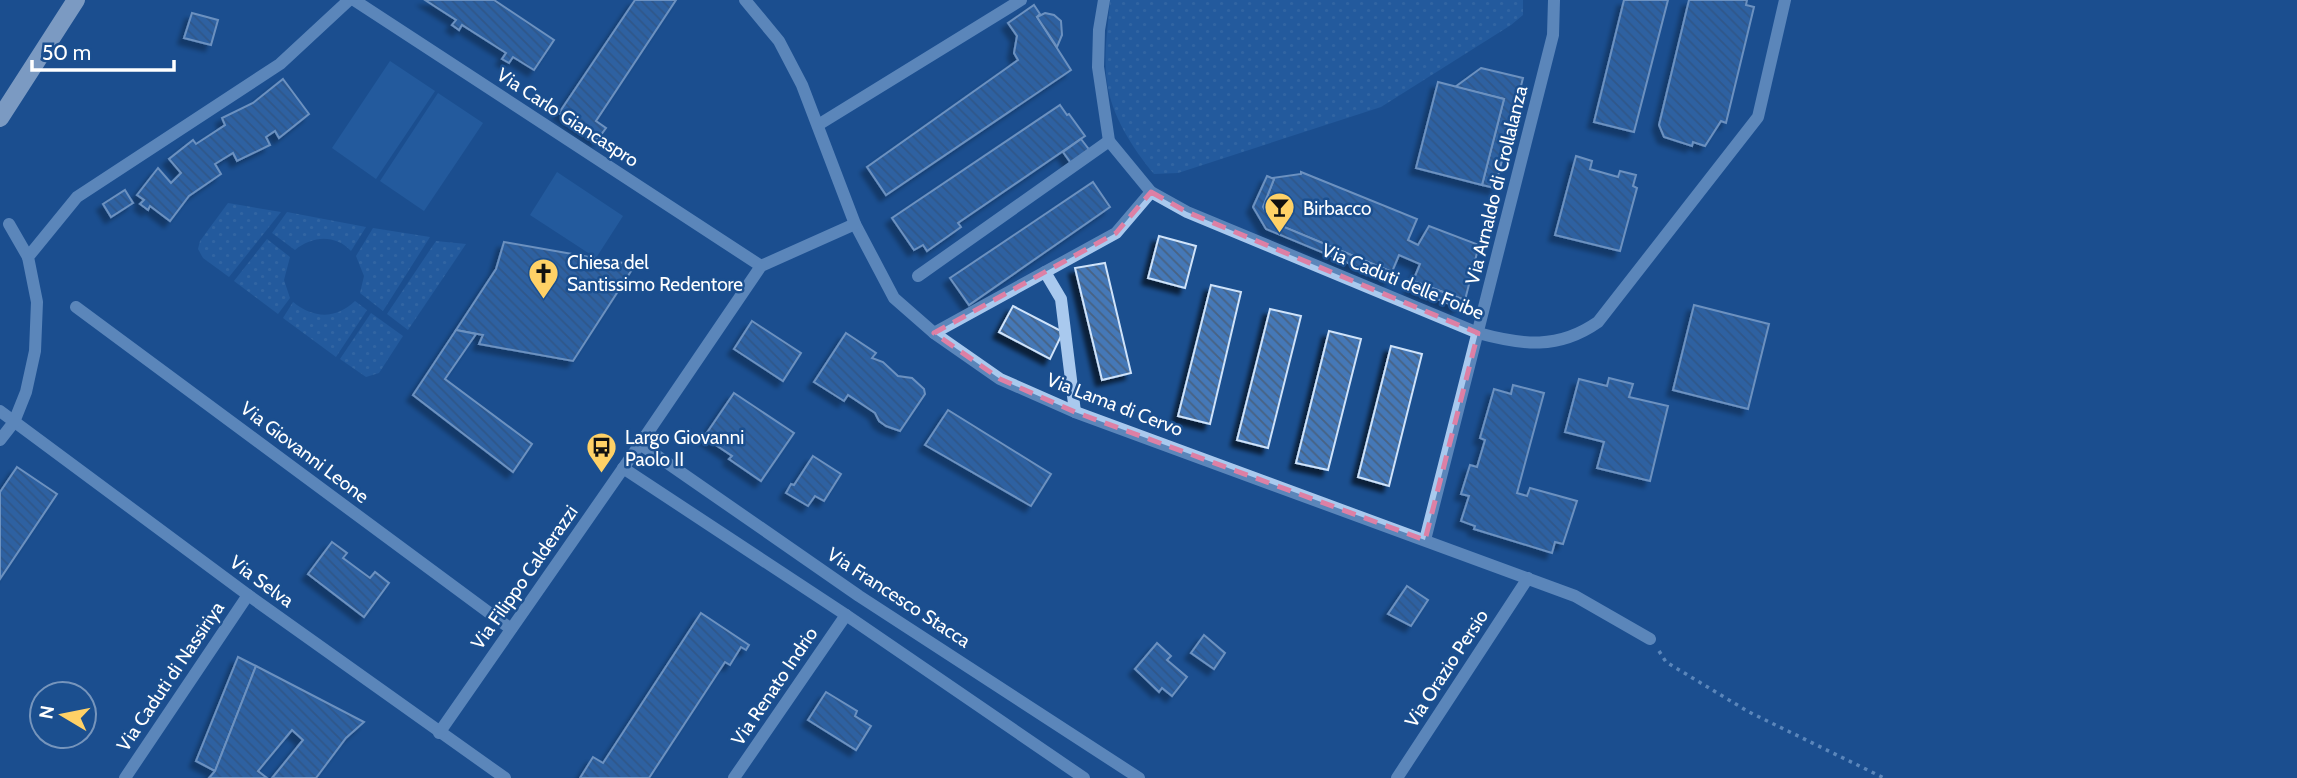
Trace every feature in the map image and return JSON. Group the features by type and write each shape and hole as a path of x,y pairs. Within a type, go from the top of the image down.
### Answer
{"main road":[{"path":"0,118 76,0"}],"street":[{"path":"28,257 77,197 280,64 352,0"},
{"name":"Via Carlo Giancaspro","path":"352,0 761,265"},
{"name":"Via Lama di Cervo","path":"745,0 779,41 802,85 855,224 894,298 934,333 1000,379 1075,412 1574,596 1650,639"},
{"path":"818,125 1021,0"},
{"path":"918,276 1109,142 1098,67 1104,0"},
{"name":"Via Arnaldo di Crollalanza","path":"1425,540 1553,35 1554,0"},
{"name":"Via Caduti delle Foibe","path":"1109,142 1151,192 1187,212 1478,333 1507,341 1546,344 1583,333 1598,322 1758,117 1785,0"},
{"path":"934,333 1116,233 1151,192"},
{"path":"0,440 14,422 26,392 35,351 37,302 28,257 9,224"},
{"path":"640,444 761,265 855,224"},
{"path":"1045,272 1061,299 1075,412"},
{"name":"Via Giovanni Leone","path":"76,307 511,629"},
{"name":"Via Selva","path":"0,411 248,595 505,778"},
{"name":"Via Filippo Calderazzi","path":"439,733 640,444"},
{"name":"Via Francesco Stacca","path":"640,444 859,596 1139,778"},
{"path":"623,468 846,615 1080,777"},
{"name":"Via Orazio Persio","path":"1397,778 1528,578"},
{"name":"Via Caduti di Nassiriya","path":"125,778 248,595"},
{"name":"Via Renato Indrio","path":"734,778 846,615"}],"path":[{"path":"1650,639 1666,662 1689,677 1749,712 1884,778"}],"highlighted area":[{"path":"1151,192 1187,212 1478,333 1425,540 1075,412 1000,379 934,333 1116,233"}],"shaded area":[{"path":"1110,0 1523,0 1523,15 1381,107 1178,173 1154,174 1124,131 1109,94 1106,41"},
{"path":"390,61 435,91 376,179 332,148"},
{"path":"438,93 483,123 424,211 380,181"},
{"path":"557,172 623,216 596,258 530,215"},
{"path":"228,203 281,212 229,277 203,258 198,249 200,241"},
{"path":"287,212 366,227 351,251 338,242 323,239 309,242 295,250 272,233"},
{"path":"373,228 430,237 383,311 360,293 364,276 356,256"},
{"path":"267,239 290,257 284,280 290,298 278,314 234,281"},
{"path":"436,241 466,244 408,330 387,314"},
{"path":"355,301 367,310 336,357 283,318 293,302 309,312 325,315 340,311"},
{"path":"371,313 403,336 379,373 366,377 340,359"}],"building":[{"path":"425,0 494,0 554,40 534,70 513,57 509,63 502,59 506,53 462,25 459,30 452,25 456,20"},
{"path":"635,0 676,0 596,121 606,128 597,140 559,113"},
{"path":"1624,0 1668,0 1634,132 1594,122"},
{"path":"1689,0 1747,0 1746,5 1754,7 1726,123 1721,121 1705,146 1693,142 1692,146 1664,137 1659,125"},
{"path":"1034,5 1040,14 1037,17 1071,70 886,195 867,167 1018,60 1014,53 1017,36 1008,23"},
{"path":"192,13 218,20 211,45 184,38"},
{"path":"1045,13 1054,15 1061,21 1062,35 1057,47 1037,17"},
{"path":"1481,68 1523,78 1495,188 1482,185 1504,99 1455,87"},
{"path":"283,79 309,114 279,138 275,131 266,137 270,145 237,161 233,153 215,164 221,174 189,196 170,221 150,206 148,210 140,204 144,200 137,195 158,168 171,183 181,173 169,159 193,140 196,144 225,125 222,118 253,103"},
{"path":"1438,82 1504,99 1482,185 1416,168"},
{"path":"1060,105 1085,136 958,223 961,227 927,251 923,245 914,250 892,218"},
{"path":"1081,139 1091,152 1073,166 1063,152"},
{"path":"1576,156 1592,161 1590,169 1618,177 1620,171 1636,175 1633,186 1637,188 1620,251 1555,235"},
{"path":"1301,172 1417,219 1408,240 1418,245 1429,226 1479,245 1465,300 1413,281 1420,264 1399,255 1392,272 1272,222 1263,207 1274,179 1272,178"},
{"path":"1267,176 1274,179 1263,207 1272,222 1392,272 1389,280 1266,229 1253,207"},
{"path":"1093,182 1110,207 969,305 950,278"},
{"path":"125,190 133,203 111,217 103,204"},
{"path":"1159,236 1196,246 1185,288 1148,278"},
{"name":"Chiesa del Santissimo Redentore","path":"504,242 635,265 573,361 479,344 483,335 456,330 496,269"},
{"path":"1105,263 1131,373 1102,380 1075,268"},
{"path":"1413,281 1465,300 1457,307 1410,288"},
{"path":"1211,285 1241,292 1210,424 1178,416"},
{"path":"1694,305 1769,324 1748,409 1673,390"},
{"path":"1013,306 1063,332 1050,359 999,332"},
{"path":"1270,309 1301,316 1268,448 1237,440"},
{"path":"752,321 801,353 783,381 734,349"},
{"path":"456,330 476,334 445,379 532,444 513,472 413,395"},
{"path":"1329,331 1361,339 1328,470 1296,463"},
{"path":"846,333 876,353 872,358 883,362 898,376 912,378 924,389 925,394 900,431 886,426 879,421 875,413 848,395 844,401 814,382"},
{"path":"1391,346 1422,354 1389,486 1358,477"},
{"path":"1609,378 1633,384 1629,397 1668,406 1650,481 1597,468 1604,442 1565,432 1579,379 1607,386"},
{"path":"1513,385 1544,393 1517,493 1527,496 1530,488 1577,501 1563,544 1555,542 1552,553 1474,529 1475,526 1461,521 1469,496 1461,494 1470,465 1477,467 1485,440 1480,438 1494,389 1511,394"},
{"path":"734,393 794,433 761,481 729,459 732,456 704,437"},
{"path":"948,410 1051,474 1031,506 925,445"},
{"path":"813,456 841,474 824,501 815,496 808,506 786,493"},
{"path":"17,467 57,494 0,579 0,492"},
{"path":"332,542 347,553 343,558 370,578 375,572 389,583 364,617 308,574"},
{"path":"1407,586 1428,600 1411,626 1388,614"},
{"path":"701,613 749,645 746,650 741,647 730,665 725,662 649,778 580,778 593,757 603,763"},
{"path":"1204,635 1225,653 1214,669 1191,653"},
{"path":"1157,643 1171,656 1167,660 1187,677 1172,696 1162,688 1159,692 1135,669"},
{"path":"238,657 256,666 215,771 196,761"},
{"path":"256,666 364,722 346,738 316,778 272,778 303,740 292,730 258,771 267,778 209,778 215,771"},
{"path":"826,692 857,711 855,716 871,726 856,750 808,720"}],"place":[{"name":"Birbacco","path":"1280,235"},
{"name":"Chiesa del Santissimo Redentore","path":"544,300"},
{"name":"Largo Giovanni Paolo II","path":"602,475"}]}
